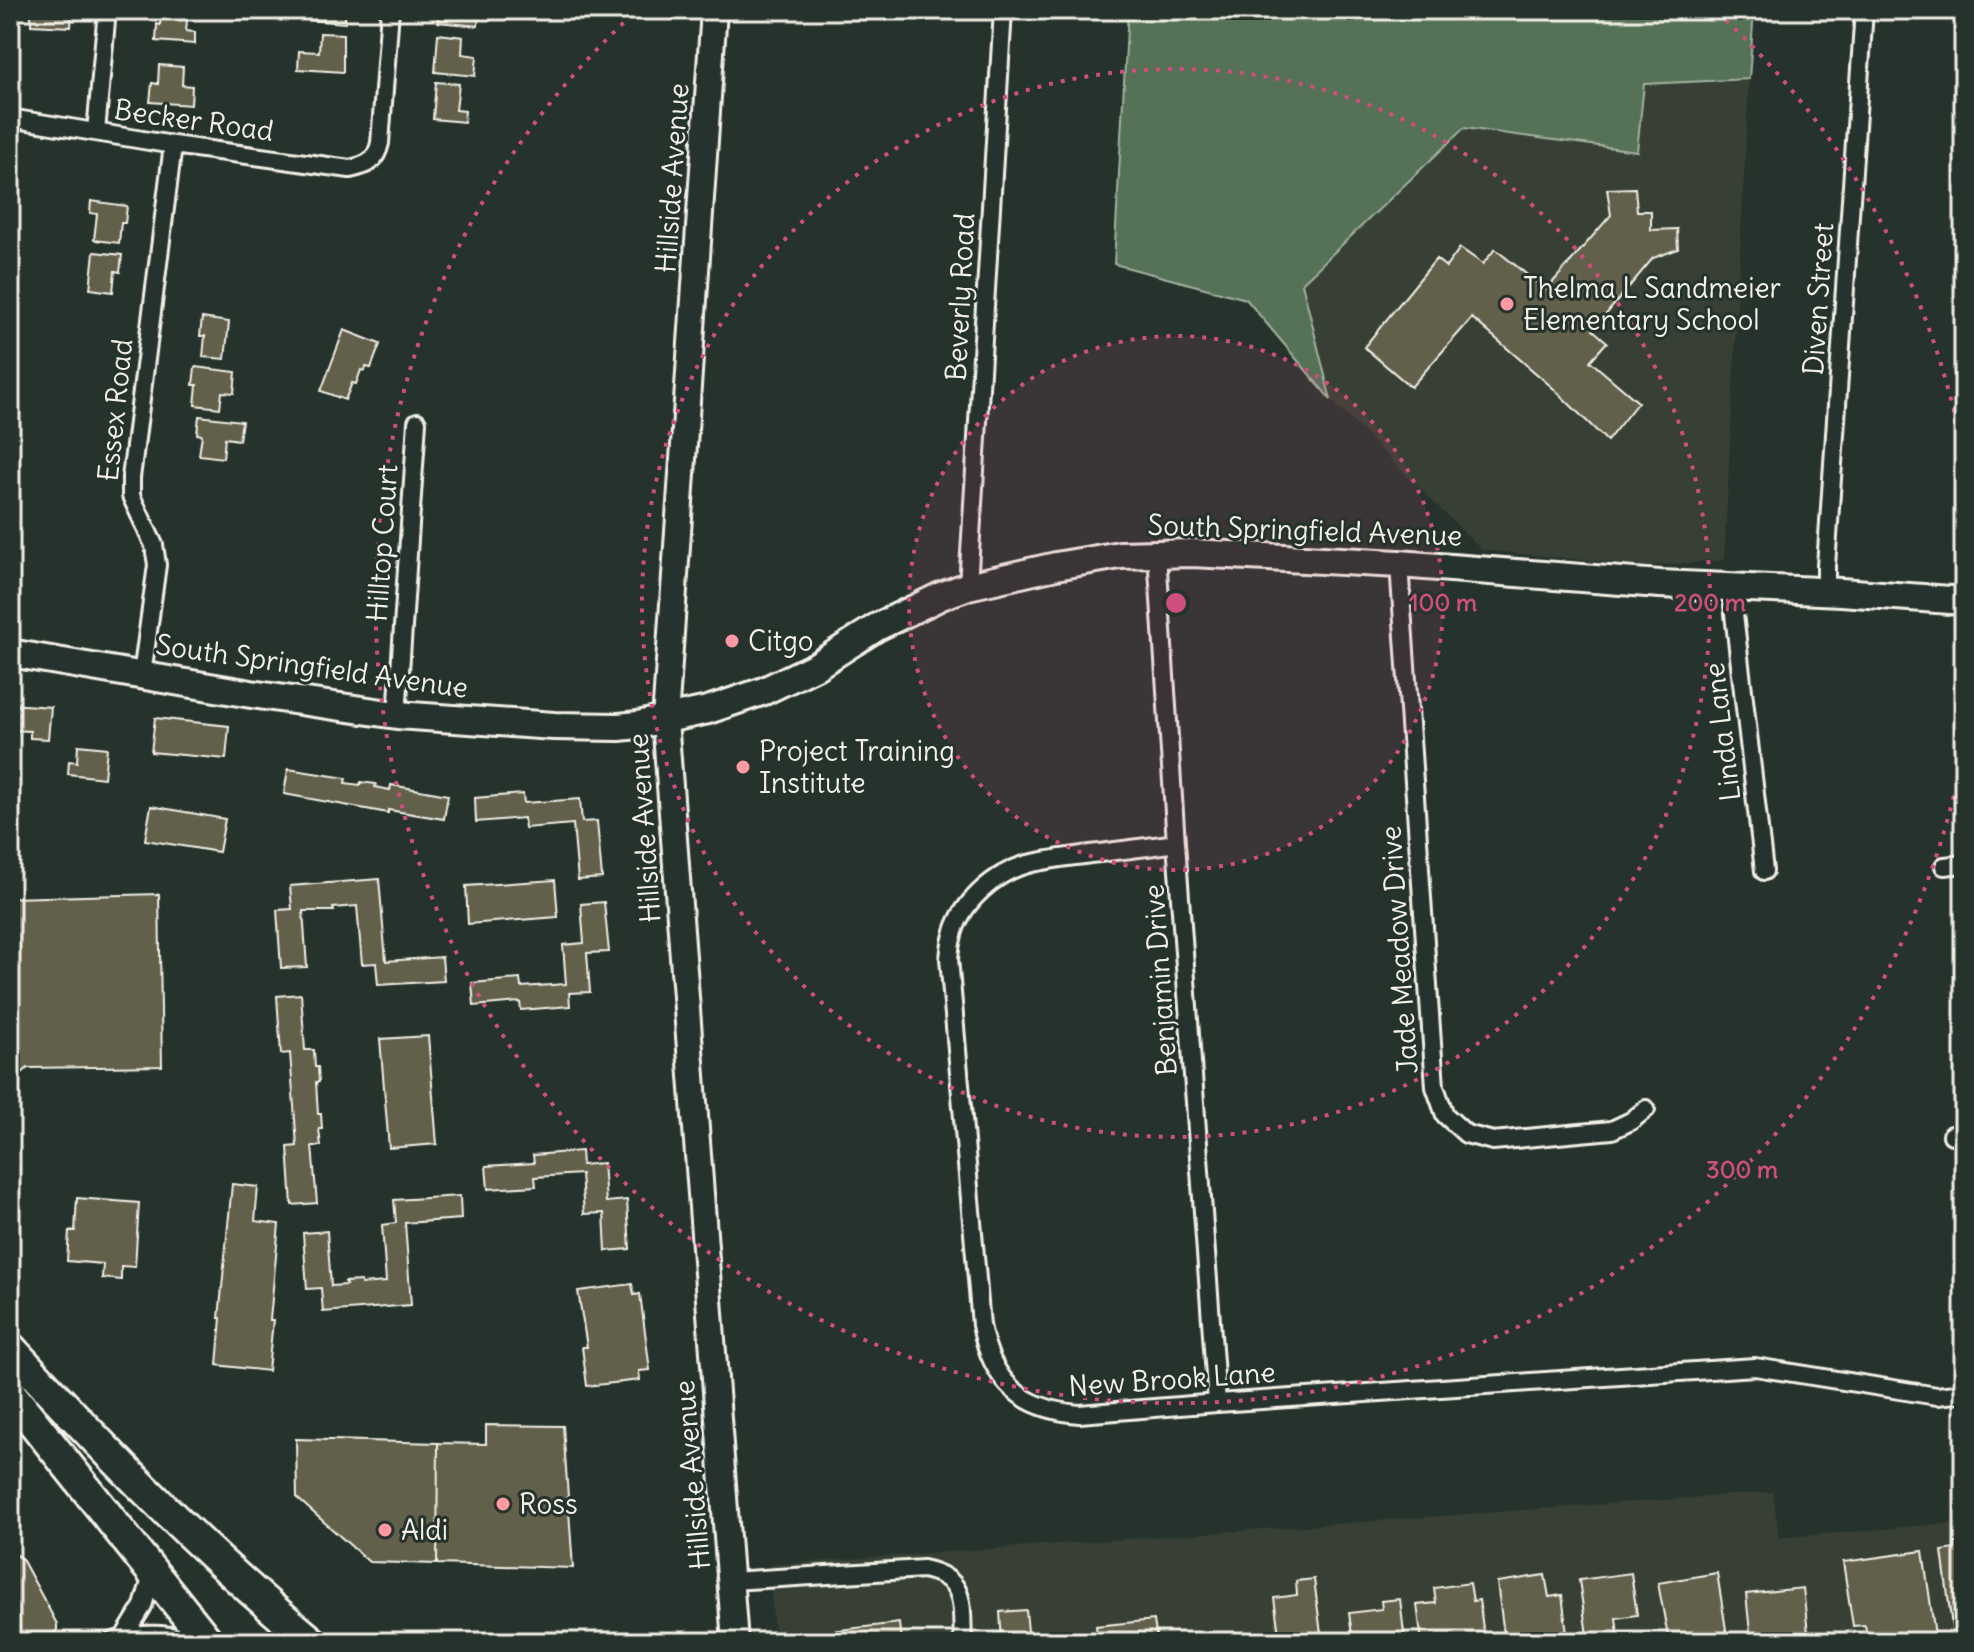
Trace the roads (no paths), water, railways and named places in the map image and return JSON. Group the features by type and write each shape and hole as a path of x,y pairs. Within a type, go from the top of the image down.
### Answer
{"highway":[{"path":"10,1348 188,1531 312,1642"},
{"path":"10,1393 206,1642"},
{"path":"188,1531 248,1607 283,1642"}],"main road":[{"name":"South Springfield Avenue","path":"10,653 397,715 597,727 665,720 737,701 816,666 877,627 941,596 968,586 1120,555 1192,553 1399,564 1964,601"}],"street":[{"path":"96,132 107,10"},
{"name":"Becker Road","path":"10,118 173,145 350,169 360,167 378,154 390,10"},
{"name":"Hillside Avenue","path":"714,10 665,720 735,1642"},
{"name":"Beverly Road","path":"968,586 1003,10"},
{"name":"Diven Street","path":"1826,592 1864,10"},
{"name":"Essex Road","path":"142,675 157,565 154,545 131,496 131,478 173,145"},
{"name":"Hilltop Court","path":"397,715 417,422"},
{"name":"Benjamin Drive","path":"1157,554 1217,1403"},
{"name":"Jade Meadow Drive","path":"1399,564 1435,1087 1445,1115 1466,1134 1493,1141 1612,1130 1646,1109"},
{"name":"Linda Lane","path":"1731,588 1764,871"},
{"name":"New Brook Lane","path":"1176,843 1048,860 1003,874 983,888 968,906 952,938 949,958 981,1325 985,1347 995,1367 1008,1386 1022,1398 1056,1412 1079,1414 1755,1367 1937,1396 1964,1393"},
{"path":"1944,866 1964,864"},
{"path":"731,1581 923,1569 937,1572 948,1577 957,1587 963,1642"},
{"path":"117,1639 143,1606 153,1572"},
{"path":"117,1639 165,1635 206,1642"}],"place":[{"name":"Thelma L Sandmeier Elementary School","path":"1507,304"},
{"name":"Citgo","path":"732,641"},
{"name":"Project Training Institute","path":"743,767"},
{"name":"Ross","path":"503,1504"},
{"name":"Aldi","path":"385,1530"}]}
